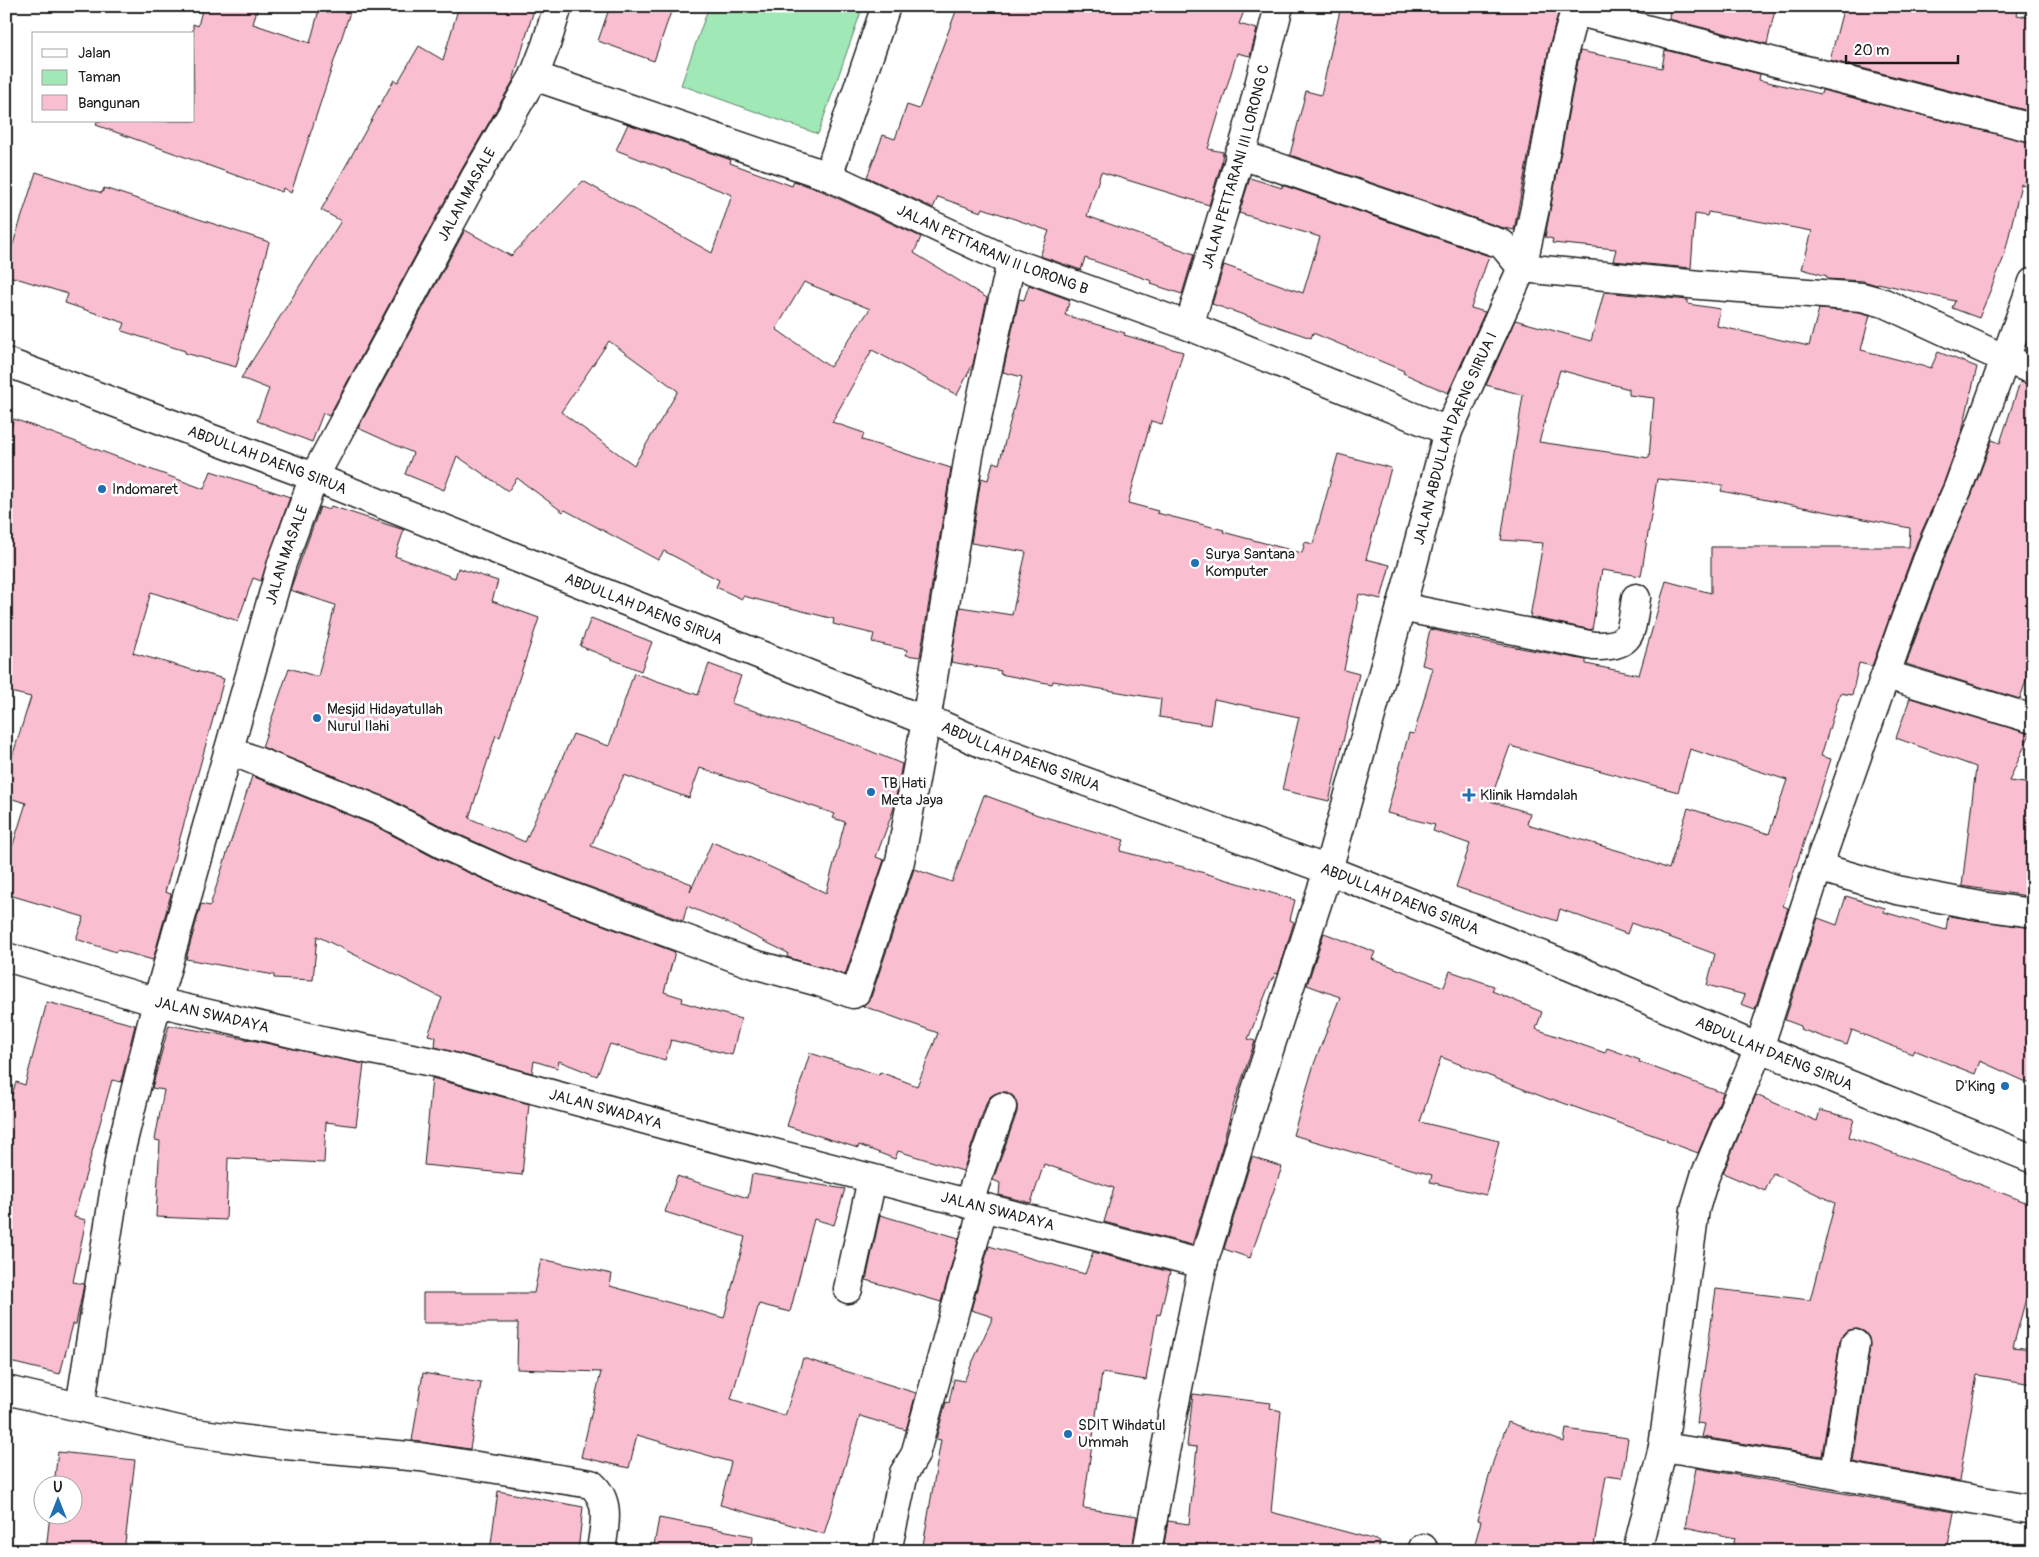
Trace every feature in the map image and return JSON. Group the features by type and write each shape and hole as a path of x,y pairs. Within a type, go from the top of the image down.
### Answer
{"street":[{"name":"JALAN MASALE","path":"80,1407 121,1149 157,1002 282,563 314,476 476,176 534,76 546,46 558,6"},
{"path":"828,176 886,6"},
{"name":"JALAN PETTARANI III LORONG C","path":"1189,326 1239,154 1246,137 1279,6"},
{"path":"1576,9 2033,128"},
{"name":"JALAN ABDULLAH DAENG SIRUA I","path":"1147,1551 1203,1264 1255,1093 1328,870 1448,431 1522,268 1564,51 1576,9"},
{"name":"JALAN PETTARANI II LORONG B","path":"534,76 828,176 1010,262 1189,326 1448,431"},
{"path":"1239,154 1502,244 1522,268 1700,286 1862,297 1884,303 2033,370"},
{"path":"230,750 380,811 442,844 517,877 750,963 819,982 853,994 858,990 900,861 926,721 970,455 1010,262"},
{"path":"1637,1551 1664,1446 1695,1209 1704,1176 1759,1048 1818,867 1932,547 1958,488 2033,282"},
{"name":"ABDULLAH DAENG SIRUA","path":"6,362 314,476 926,721 941,725 988,746 1328,870 1569,966 1759,1048 2033,1159"},
{"path":"1401,607 1594,646 1604,646 1619,645 1629,635 1636,598"},
{"path":"1887,675 2033,719"},
{"path":"1818,867 1897,890 1981,906 2033,913"},
{"name":"JALAN SWADAYA","path":"6,957 157,1002 326,1041 436,1063 975,1206 1203,1264"},
{"path":"886,1551 904,1473 915,1455 975,1206 1002,1107"},
{"path":"848,1289 872,1179"},
{"path":"1835,1474 1855,1344"},
{"path":"6,1390 187,1432 286,1445 420,1457 591,1484 600,1491 604,1502 605,1518 600,1551"},
{"path":"1664,1446 1835,1474 2033,1510"}],"green space":[{"path":"709,6 863,6 818,134 681,85"}],"building":[{"path":"203,6 258,6 253,24 310,43 320,6 352,6 291,193 283,188 282,192 96,125 97,122 195,122 195,32 193,32 193,24 198,26"},
{"path":"459,6 535,6 513,81 462,169 329,416 323,413 312,442 257,421 269,389 241,378 341,221 321,210 394,80 398,82 419,46 443,60"},
{"path":"610,6 673,6 654,61 598,41"},
{"path":"958,6 1246,6 1239,24 1257,29 1250,56 1237,53 1208,149 1223,152 1209,205 1101,172 1087,216 1194,254 1182,294 1151,284 1152,281 1085,258 1081,270 1040,256 1049,231 983,208 981,212 938,197 933,208 867,177 883,135 895,139 907,105 919,109"},
{"path":"1341,6 1560,6 1549,48 1514,230 1500,227 1290,155 1306,91 1321,95"},
{"path":"1670,6 1759,6 1775,10 1767,44 1669,19"},
{"path":"1844,6 2019,6 2017,15 2033,18 2033,112 1830,60"},
{"path":"1665,50 1760,74 1759,80 1821,94 1822,90 2033,143 2033,187 2021,184 2004,257 1979,318 1952,308 1955,301 1878,283 1877,285 1863,281 1827,279 1827,276 1802,269 1812,231 1708,212 1707,216 1695,214 1691,268 1613,261 1616,249 1552,243 1553,239 1545,237 1580,51 1662,68"},
{"path":"628,124 731,160 730,163 792,186 794,181 822,191 921,237 914,253 987,298 973,364 957,395 872,350 832,422 864,433 862,440 951,468 920,657 906,655 907,650 872,642 874,634 833,624 834,619 743,596 742,599 716,587 719,580 664,551 658,560 565,510 563,512 517,478 508,491 457,456 444,490 405,474 413,453 358,428 465,230 511,256 583,181 712,253 732,195 616,150","holes":["804,282 870,309 830,367 776,329","609,341 678,391 634,465 561,412"]},
{"path":"36,172 102,193 104,188 269,242 236,367 185,353 185,351 122,331 125,323 65,303 68,294 6,275 6,266"},
{"path":"1250,178 1282,188 1282,185 1489,256 1471,308 1485,312 1448,393 1403,373 1404,371 1313,333 1311,338 1212,304 1224,265 1303,293 1320,237 1239,213"},
{"path":"1029,285 1070,300 1065,315 1183,352 1162,424 1151,421 1128,503 1158,511 1157,513 1224,530 1223,532 1302,553 1305,542 1313,544 1338,454 1391,468 1366,559 1390,565 1381,599 1359,594 1344,670 1359,674 1329,801 1282,790 1299,717 1214,699 1210,725 1159,717 1161,699 1053,681 1052,684 1000,674 1001,671 951,662 960,607 1012,615 1026,552 971,543 981,478 988,480 993,462 999,464 1022,377 1003,372 1019,299 1024,300"},
{"path":"1604,292 1688,300 1688,304 1720,309 1717,326 1809,346 1819,309 1859,312 1870,315 1861,350 1931,368 1938,352 1977,367 1962,432 1944,482 1917,542 1872,666 1859,663 1852,695 1840,693 1821,756 1831,759 1783,906 1788,908 1755,1009 1741,1004 1745,995 1707,985 1715,954 1631,923 1627,934 1560,909 1557,921 1456,887 1470,844 1433,831 1435,825 1387,813 1409,733 1414,734 1433,668 1422,665 1430,629 1477,640 1586,660 1586,664 1639,675 1666,581 1711,593 1711,547 1909,547 1910,528 1721,491 1723,485 1657,479 1641,576 1602,570 1592,630 1530,617 1543,543 1501,540 1523,395 1486,385 1515,320 1591,341","holes":["1560,370 1629,389 1629,395 1654,398 1649,458 1539,442","1510,746 1678,792 1690,749 1787,780 1769,834 1688,808 1669,869 1623,852 1527,824 1530,813 1490,801"]},
{"path":"2020,382 2033,385 2033,658 2020,699 1906,664 1946,553 1972,494 1992,440 2000,443"},
{"path":"14,419 204,489 211,471 290,497 261,581 253,578 238,621 151,592 133,653 224,679 165,892 171,894 153,960 117,950 116,952 76,939 84,917 6,894 6,867 26,803 6,797 6,776 31,697 6,691 6,440"},
{"path":"331,506 404,530 395,556 455,578 458,568 498,581 492,601 539,618 500,737 496,735 469,818 525,842 573,734 609,746 634,673 698,695 709,664 741,676 731,703 858,746 902,764 894,808 876,857 884,860 845,975 787,957 788,953 723,921 687,906 683,921 513,859 449,830 386,797 262,747 289,668 318,677 335,605 290,590 320,507 329,510","holes":["700,768 835,814 833,818 845,822 826,893 712,842 690,892 692,884 591,846 624,775 689,798"]},
{"path":"591,618 652,642 641,671 580,646"},
{"path":"1910,698 2030,734 2009,781 2033,784 2033,848 2027,896 1962,886 1976,767 1896,738"},
{"path":"252,776 373,825 435,858 501,887 675,952 664,992 683,998 682,1002 741,1019 732,1055 671,1040 665,1060 610,1044 597,1076 559,1061 557,1068 534,1061 532,1073 435,1047 436,1037 428,1035 442,998 317,936 313,980 274,978 274,975 186,959 201,904 210,906"},
{"path":"984,795 1038,815 1124,840 1120,851 1191,869 1295,900 1290,920 1294,922 1278,974 1275,973 1274,979 1272,978 1248,1039 1255,1041 1232,1109 1192,1245 1104,1222 1114,1188 1044,1164 1031,1203 999,1195 1000,1183 993,1180 1017,1112 1014,1097 1007,1092 999,1092 991,1096 987,1101 963,1171 898,1151 895,1159 859,1145 858,1148 787,1126 810,1053 879,1075 880,1072 917,1086 938,1033 863,1006 871,997 914,869 952,882"},
{"path":"1846,896 1885,908 1884,912 1946,930 1948,916 2033,928 2033,1085 1980,1061 1975,1074 1914,1050 1912,1054 1852,1030 1847,1045 1800,1029 1801,1026 1785,1020 1818,918 1837,925"},
{"path":"1324,933 1375,952 1372,959 1444,987 1450,971 1494,986 1492,991 1542,1012 1536,1029 1605,1053 1607,1048 1723,1093 1698,1153 1667,1140 1551,1100 1441,1057 1420,1122 1499,1141 1486,1195 1430,1182 1432,1175 1293,1135 1314,1064 1340,997 1307,985"},
{"path":"47,1002 135,1025 121,1082 112,1080 74,1217 86,1220 73,1282 84,1284 76,1324 73,1324 60,1374 6,1361 6,1113 16,1082 25,1085"},
{"path":"169,1025 364,1064 356,1126 326,1122 324,1163 228,1158 226,1220 156,1217 160,1141 155,1140 164,1090 152,1088"},
{"path":"432,1078 529,1104 522,1175 424,1165"},
{"path":"1756,1095 1817,1121 1820,1110 1854,1119 1849,1137 2033,1205 2033,1272 2013,1347 2033,1349 2033,1384 1977,1375 1959,1481 1853,1462 1870,1346 1869,1338 1865,1332 1858,1329 1849,1330 1843,1334 1840,1341 1822,1456 1702,1437 1705,1424 1697,1423 1716,1289 1810,1300 1835,1203 1773,1173 1765,1191 1723,1173"},
{"path":"1252,1157 1282,1167 1250,1258 1224,1249"},
{"path":"752,1174 845,1189 834,1225 814,1219 790,1312 759,1304 731,1399 785,1416 803,1358 916,1393 906,1430 860,1416 824,1534 720,1505 731,1462 637,1435 629,1468 581,1457 601,1372 517,1369 518,1323 423,1323 423,1293 534,1293 541,1259 612,1274 610,1286 724,1318 745,1237 665,1212 677,1176 748,1198"},
{"path":"880,1215 959,1238 941,1302 866,1280"},
{"path":"989,1246 1085,1274 1093,1252 1170,1272 1160,1315 1157,1314 1146,1380 1102,1373 1083,1508 1137,1516 1132,1551 922,1551 941,1440 936,1439 946,1402 949,1403 954,1379 964,1381 993,1317 971,1310"},
{"path":"423,1373 481,1383 470,1449 412,1441"},
{"path":"1193,1394 1271,1403 1270,1408 1281,1411 1271,1512 1380,1541 1378,1551 1163,1551 1168,1521 1189,1524 1197,1447 1187,1446"},
{"path":"1508,1422 1564,1442 1566,1429 1628,1438 1622,1478 1606,1476 1593,1551 1473,1551 1481,1521 1477,1520 1493,1462"},
{"path":"58,1452 135,1460 124,1551 46,1551 49,1524 82,1524 82,1474 55,1474"},
{"path":"1696,1468 1954,1512 1947,1551 1732,1551 1735,1538 1685,1527"},
{"path":"498,1491 583,1507 578,1551 490,1551"},
{"path":"659,1518 753,1536 752,1551 653,1551"}],"place":[{"name":"Indomaret","path":"102,489"},
{"name":"Surya Santana Komputer","path":"1195,563"},
{"name":"Mesjid Hidayatullah Nurul Ilahi","path":"317,718"},
{"name":"TB Hati Meta Jaya","path":"871,792"},
{"name":"Klinik Hamdalah","path":"1469,795"},
{"name":"D'King","path":"2005,1086"},
{"name":"SDIT Wihdatul Ummah","path":"1068,1434"}]}
